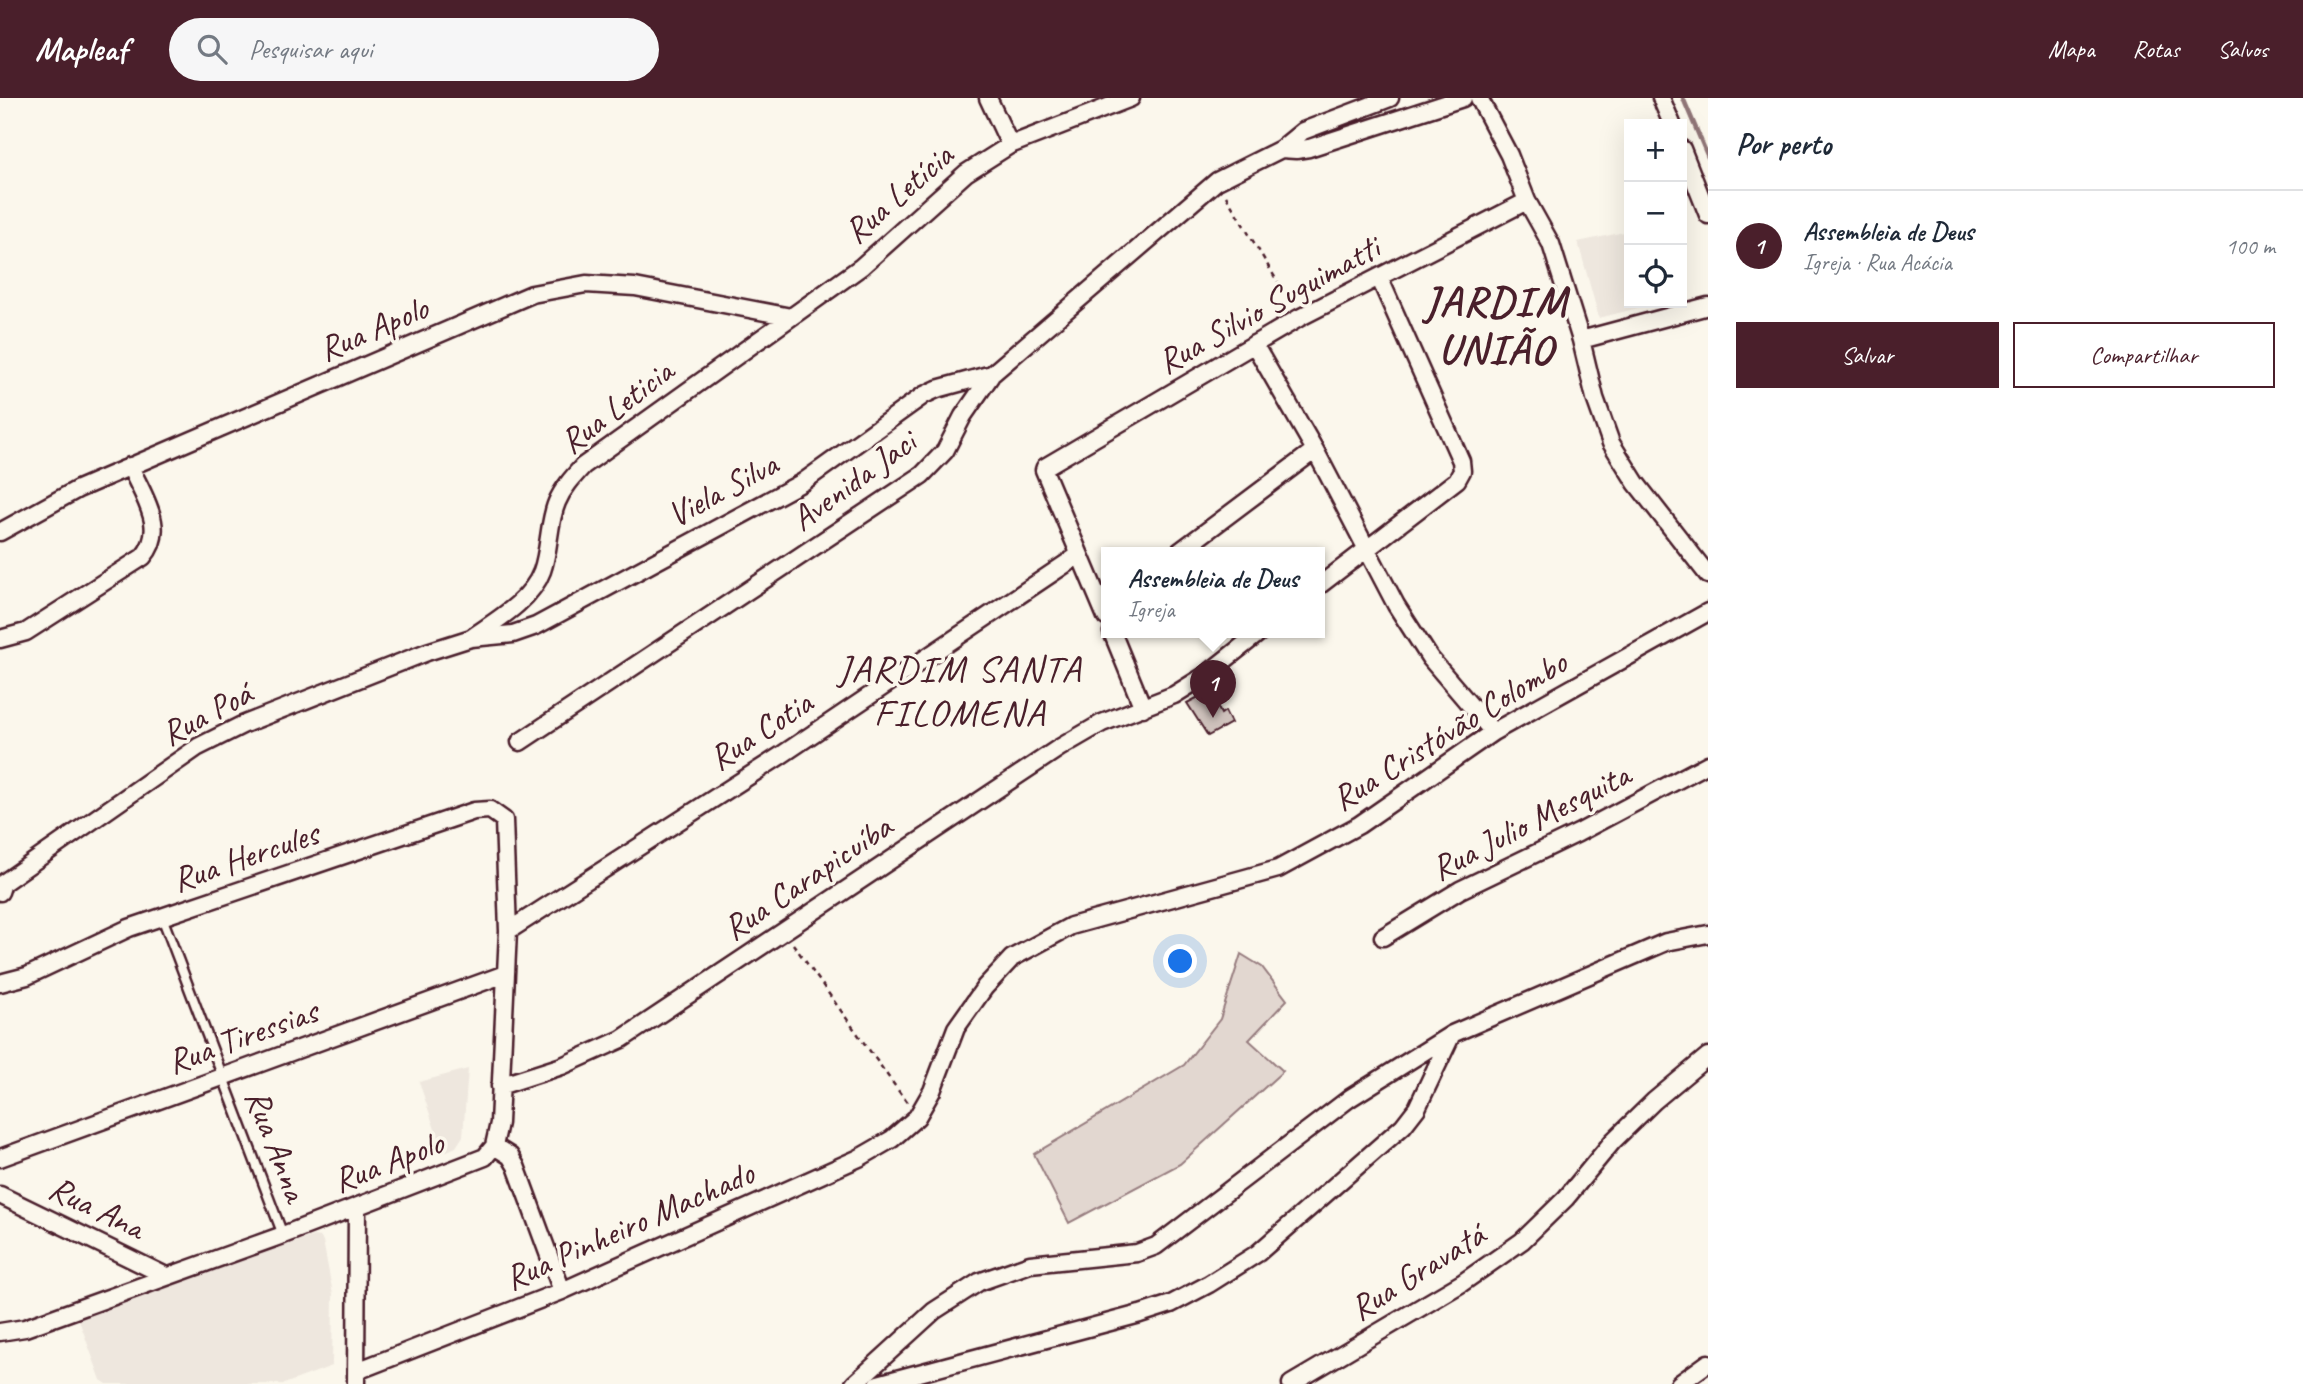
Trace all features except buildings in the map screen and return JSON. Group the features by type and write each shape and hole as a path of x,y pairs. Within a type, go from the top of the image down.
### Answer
{"street":[{"path":"988,98 1010,145"},
{"name":"Rua Letícia","path":"791,317 861,267 966,173 1010,145 1131,98"},
{"name":"Avenida Jaci","path":"520,743 922,475 945,451 963,416 992,374 1217,181 1281,149 1303,131 1390,98"},
{"name":"Avenida Jaci","path":"1281,149 1310,148 1463,98"},
{"path":"1479,98 1509,155 1527,201 1551,244 1581,340 1595,398 1611,443 1636,483 1708,575"},
{"path":"1661,98 1670,119"},
{"path":"1687,162 1708,215"},
{"name":"Rua Silvio Suguimatti","path":"1079,555 1044,469 1299,318 1527,201"},
{"path":"1325,581 1457,480 1462,471 1461,461 1379,277"},
{"name":"Rua Apolo","path":"0,531 78,489 532,294 586,284 635,287 791,317"},
{"path":"1581,340 1708,306"},
{"name":"Rua Leticia","path":"471,638 510,610 527,594 541,573 557,503 568,482 583,466 791,317"},
{"path":"1254,344 1315,450 1396,605 1430,658 1493,732"},
{"name":"Viela Silva","path":"471,638 513,634 536,626 803,482 924,395 992,374"},
{"path":"1186,547 1315,450"},
{"path":"0,639 26,632 143,557 152,547 155,535 152,517 130,466"},
{"path":"1079,555 1101,602"},
{"name":"Rua Cotia","path":"508,931 780,756 1079,555"},
{"name":"Rua Cristóvão Colombo","path":"917,1117 932,1091 956,1028 985,986 1012,958 1071,926 1278,869 1359,825 1493,732 1708,612"},
{"name":"Rua Poá","path":"0,892 3,883 198,747 300,701 471,638"},
{"path":"1114,638 1143,708"},
{"name":"Rua Carapicuíba","path":"500,1086 562,1066 622,1038 1059,748 1102,723 1174,695 1252,638"},
{"name":"Rua Julio Mesquita","path":"1384,937 1471,884 1578,833 1708,764"},
{"name":"Rua Hercules","path":"0,983 27,976 129,928 474,811 490,810 504,820 506,828"},
{"name":"Rua Apolo","path":"0,1332 25,1328 283,1235 485,1157 495,1146 499,1123 508,931 506,828"},
{"path":"854,1384 934,1311 979,1282 1030,1264 1137,1253 1156,1246 1350,1098 1452,1034 1667,943 1708,934"},
{"name":"Rua Tiressias","path":"0,1158 505,974"},
{"path":"878,1384 1140,1314 1171,1304 1209,1284 1258,1253 1403,1126 1417,1108 1452,1034"},
{"name":"Rua Gravatá","path":"1291,1384 1462,1283 1522,1241 1566,1198 1613,1141 1654,1101 1708,1056"},
{"name":"Rua Pinheiro Machado","path":"356,1377 562,1291 859,1158 892,1139 917,1117"},
{"path":"495,1146 510,1156 516,1166 562,1291"},
{"name":"Rua Ana","path":"0,1195 166,1276"},
{"path":"356,1377 357,1207"},
{"path":"1679,1384 1708,1363"}],"lane":[{"name":"Rua Anna","path":"162,917 283,1235"}],"path":[{"path":"1217,181 1299,318"},
{"path":"783,930 917,1117"}],"shaded area":[{"path":"1624,232 1624,308 1638,308 1599,318 1578,242"},
{"path":"1241,954 1262,967 1287,1000 1249,1040 1283,1071 1180,1164 1069,1223 1034,1154 1184,1065 1220,1019"},
{"path":"468,1069 463,1136 456,1147 443,1153 419,1082"},
{"path":"313,1236 320,1237 323,1241 333,1294 332,1366 284,1384 107,1384 101,1380 77,1315"}],"waterway":[{"path":"1683,98 1708,157"}],"place":[{"name":"Assembleia de Deus","path":"1213,718"}],"district":[{"name":"JARDIM UNIÃO","path":"1496,324"},
{"name":"JARDIM SANTA FILOMENA","path":"960,690"}]}
